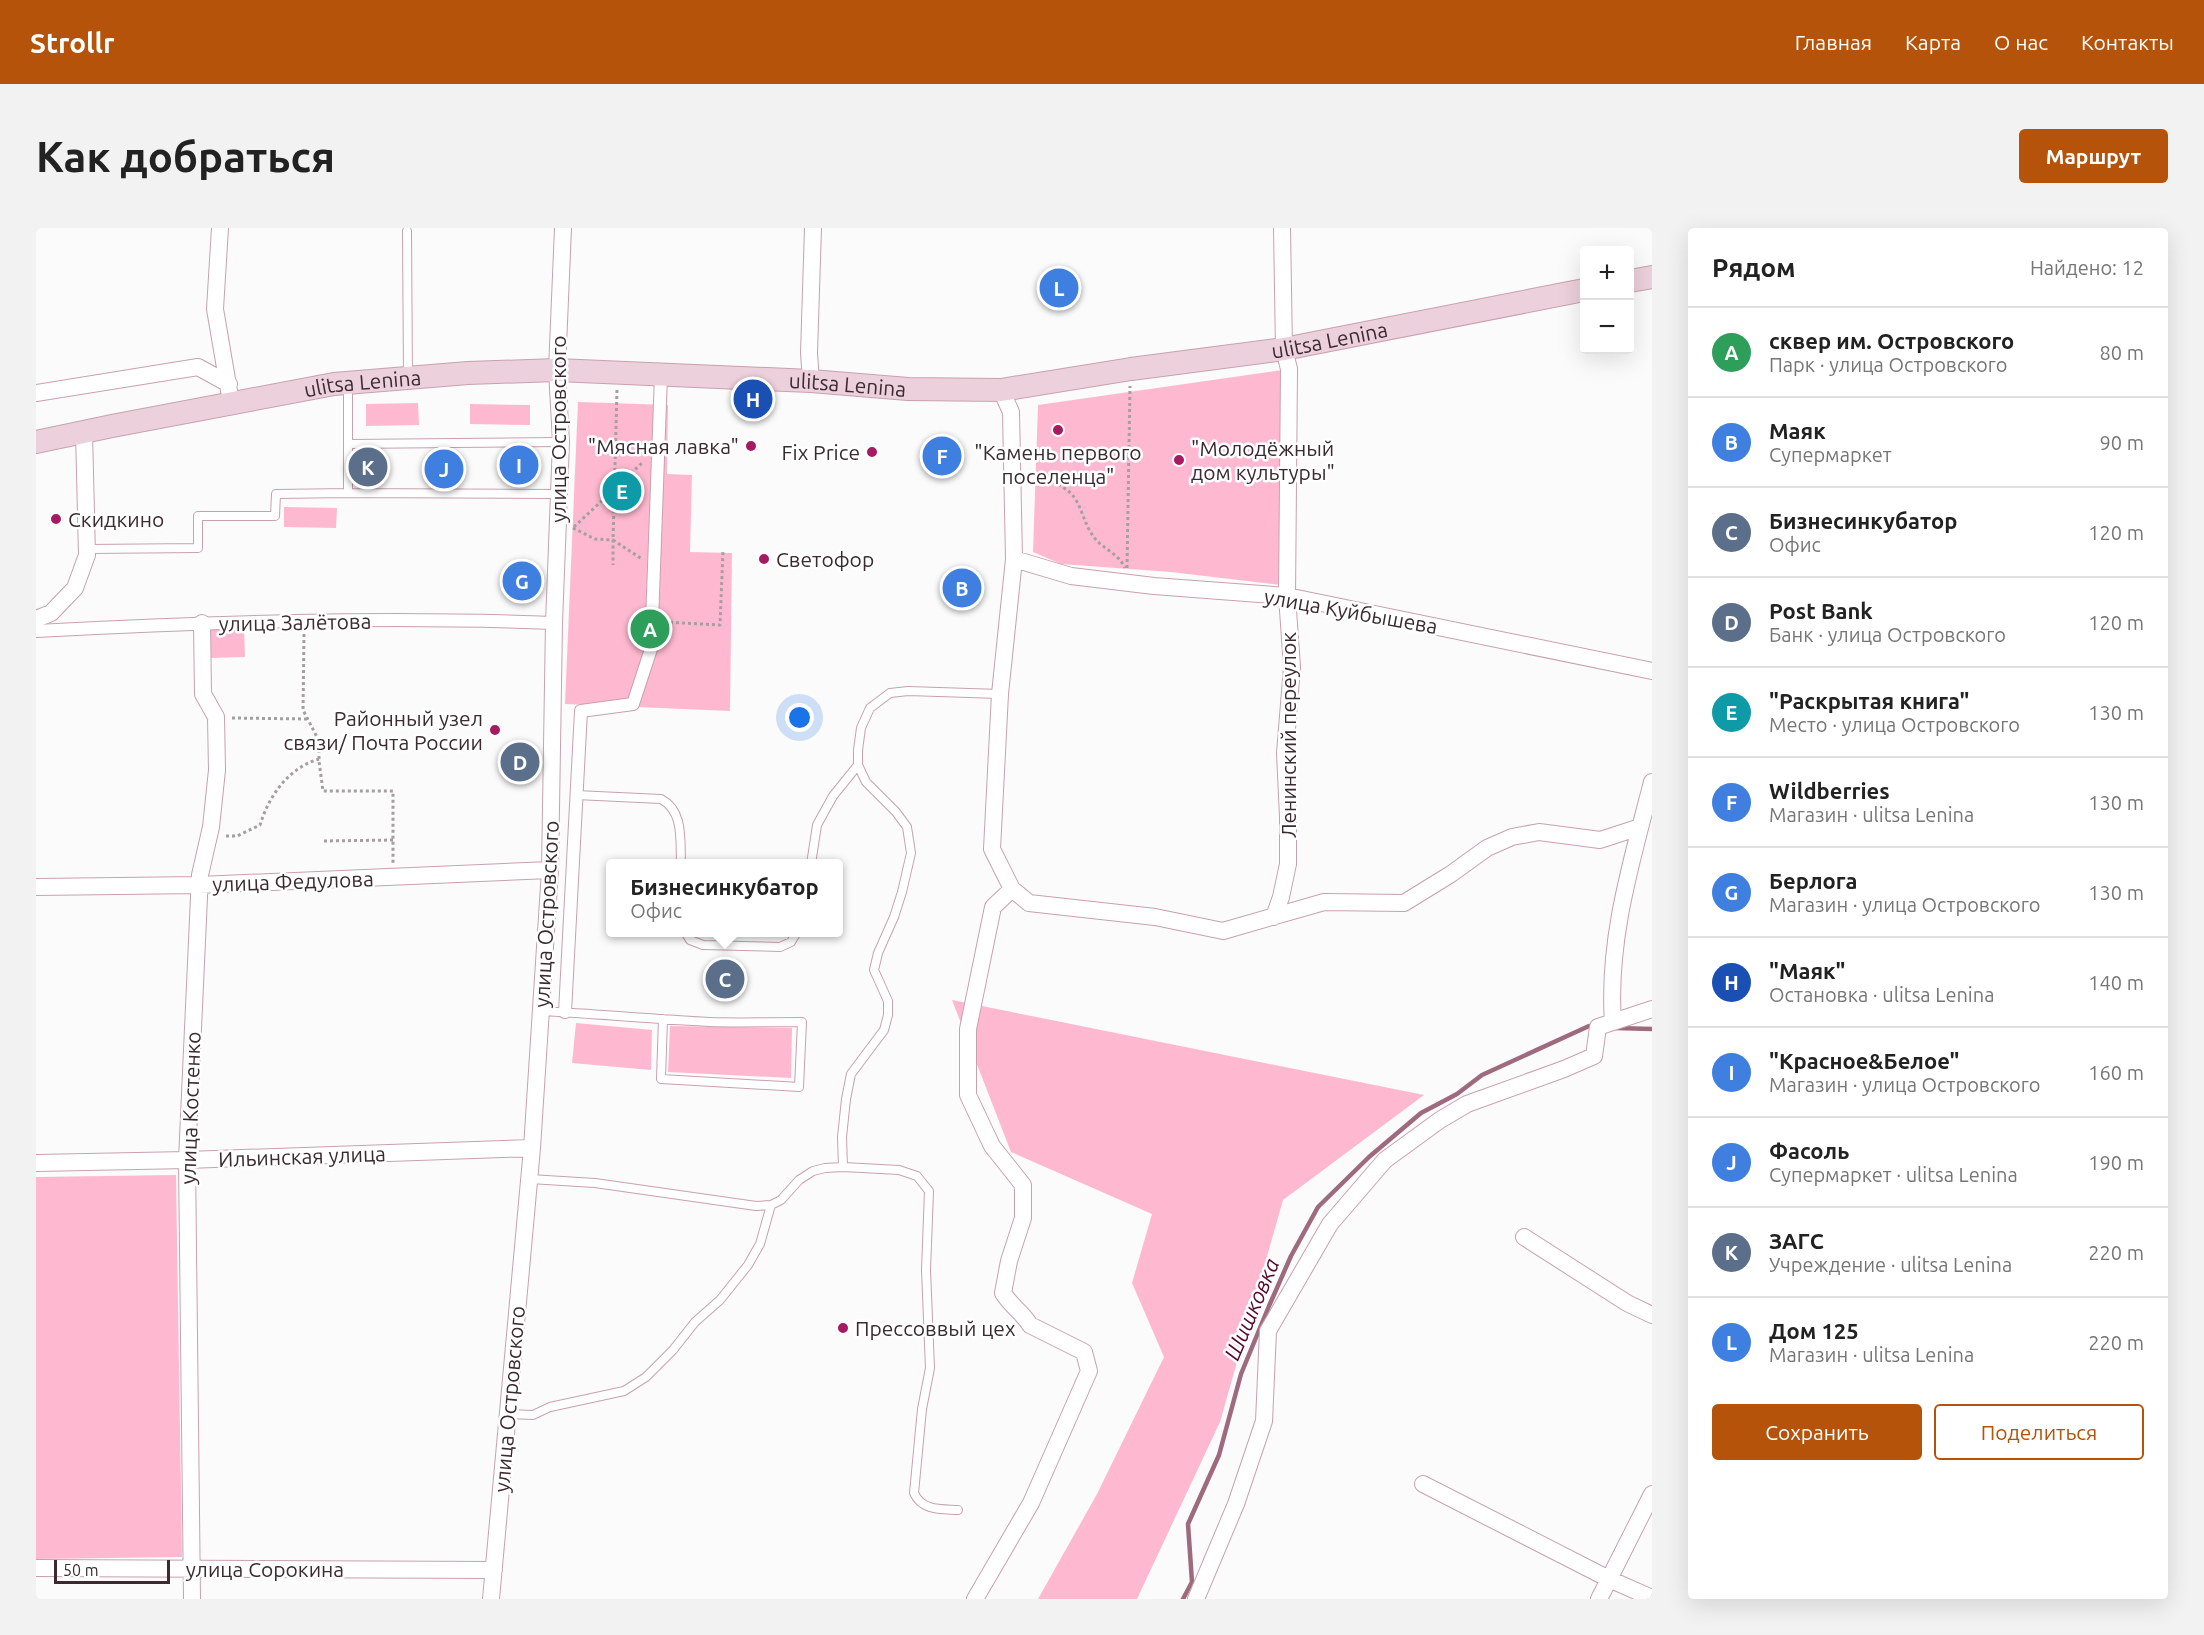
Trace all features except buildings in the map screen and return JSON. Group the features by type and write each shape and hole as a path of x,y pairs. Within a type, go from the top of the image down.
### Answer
{"main road":[{"path":"1634,280 1652,277"},
{"name":"ulitsa Lenina","path":"36,442 84,432 230,394 468,373 557,370 811,381 908,388 1001,390 1131,369 1284,349 1580,291"}],"street":[{"path":"220,228 215,309 230,394"},
{"name":"улица Островского","path":"491,1599 530,1179 550,870 554,623 565,528 559,494 561,442 557,370 563,228"},
{"path":"811,381 809,353 813,228"},
{"name":"Ленинский переулок","path":"1274,917 1288,864 1285,753 1292,667 1287,596 1289,369 1284,349 1282,228"},
{"path":"36,393 198,367 230,394"},
{"path":"565,1012 576,795 583,776 581,711 633,704 651,649 661,375"},
{"path":"1001,390 1011,412 1014,559 1000,694 993,849 1012,889 1029,903 1155,917 1223,931 1324,902 1404,903 1487,848 1512,837 1539,832 1600,840 1640,827"},
{"path":"36,619 51,613 75,588 87,555 84,432"},
{"name":"улица Куйбышева","path":"1014,559 1071,576 1154,586 1287,596 1652,671"},
{"name":"улица Залётова","path":"36,631 202,623 464,620 554,623"},
{"name":"улица Костенко","path":"192,1599 187,1160 200,885 217,770 216,717 203,694 202,623"},
{"path":"1196,1599 1236,1504 1264,1421 1268,1331 1330,1224 1385,1160 1440,1120 1467,1104 1594,1056 1608,1024 1624,888 1652,782"},
{"name":"улица Федулова","path":"36,887 200,885 550,870"},
{"path":"975,1599 1031,1503 1089,1371 1084,1352 1030,1325 1026,1317 1008,1302 1003,1293 1009,1261 1023,1218 1023,1185 992,1146 968,1095 968,1029 993,907 1012,889"},
{"path":"1608,1024 1652,1009"},
{"name":"Ильинская улица","path":"36,1163 532,1148"},
{"path":"1524,1237 1627,1303 1652,1315"},
{"path":"1422,1484 1609,1579 1652,1598"},
{"path":"1599,1599 1652,1494"},
{"name":"улица Сорокина","path":"36,1568 494,1570"}],"lane":[{"path":"407,231 408,378"},
{"path":"348,383 348,493"},
{"path":"348,444 561,442"},
{"path":"87,549 198,548 198,516 275,516 276,494 559,494"},
{"path":"843,1167 842,1137 851,1074 884,1030 888,1015 888,1001 874,970 878,953 902,892 910,853 907,827 896,812 866,782 858,765 861,728 870,708 890,693 908,691 1000,694"},
{"path":"812,859 817,825 833,796 858,765"},
{"path":"576,795 661,799 672,805 678,815 681,859"},
{"path":"688,937 703,945 780,947 791,942 794,937"},
{"path":"541,1011 710,1022 802,1022 799,1087 661,1079 663,1019"},
{"path":"530,1179 596,1183 756,1206 771,1205 781,1200 799,1180 813,1171 843,1167 899,1170 917,1176 929,1191 926,1270 930,1368 922,1409 914,1493 917,1500 930,1509 958,1510"},
{"path":"508,1414 533,1415 550,1407 624,1391 646,1377 673,1350 695,1322 720,1300 748,1265 760,1244 771,1205"}],"path":[{"path":"1037,473 1067,490 1076,501 1084,522 1092,533 1122,562 1127,570 1131,369"},
{"path":"613,565 618,373"},
{"path":"565,528 658,449"},
{"path":"565,528 595,539 613,540 655,566"},
{"path":"652,621 720,624 723,551"},
{"path":"304,622 303,710 319,741 323,791 393,791 393,877"},
{"path":"216,717 308,719"},
{"path":"209,836 237,836 260,825 265,808 283,781 301,765 319,759"},
{"path":"324,841 393,840"}],"shaded area":[{"path":"1289,369 1281,585 1171,572 1061,564 1033,552 1038,405"},
{"path":"578,402 668,405 667,474 692,475 690,552 732,553 730,711 565,704"},
{"path":"418,403 419,425 366,426 366,404"},
{"path":"470,404 530,405 530,425 470,424"},
{"path":"284,507 337,508 336,528 284,527"},
{"path":"244,627 245,657 209,658 209,628"},
{"path":"952,1000 1424,1095 1283,1200 1220,1422 1137,1599 1038,1599 1097,1494 1164,1357 1132,1283 1152,1214 1011,1152"},
{"path":"576,1023 652,1030 651,1070 572,1063"},
{"path":"670,1026 792,1028 791,1078 668,1072"},
{"path":"176,1175 182,1557 36,1559 36,1177"}],"waterway":[{"name":"Шишковка","path":"1183,1599 1192,1582 1188,1524 1219,1455 1241,1374 1291,1256 1318,1207 1369,1157 1421,1113 1457,1094 1482,1075 1589,1026 1595,1027"},
{"path":"1615,1028 1652,1029"}],"place":[{"name":"Дом 125","path":"1059,288"},
{"name":"\"Маяк\"","path":"753,399"},
{"name":"\"Камень первого поселенца\"","path":"1058,430"},
{"name":"\"Мясная лавка\"","path":"751,446"},
{"name":"Fix Price","path":"872,452"},
{"name":"Wildberries","path":"942,456"},
{"name":"\"Молодёжный дом культуры\"","path":"1179,460"},
{"name":"\"Красное&Белое\"","path":"519,465"},
{"name":"ЗАГС","path":"368,467"},
{"name":"Фасоль","path":"444,469"},
{"name":"\"Раскрытая книга\"","path":"622,491"},
{"name":"Скидкино","path":"56,519"},
{"name":"Светофор","path":"764,559"},
{"name":"Берлога","path":"522,581"},
{"name":"Maяк","path":"962,588"},
{"name":"сквер им. Островского","path":"650,629"},
{"name":"Районный узел связи/ Почта России","path":"495,730"},
{"name":"Post Bank","path":"520,762"},
{"name":"Бизнесинкубатор","path":"725,979"},
{"name":"Прессоввый цех","path":"843,1328"}]}
